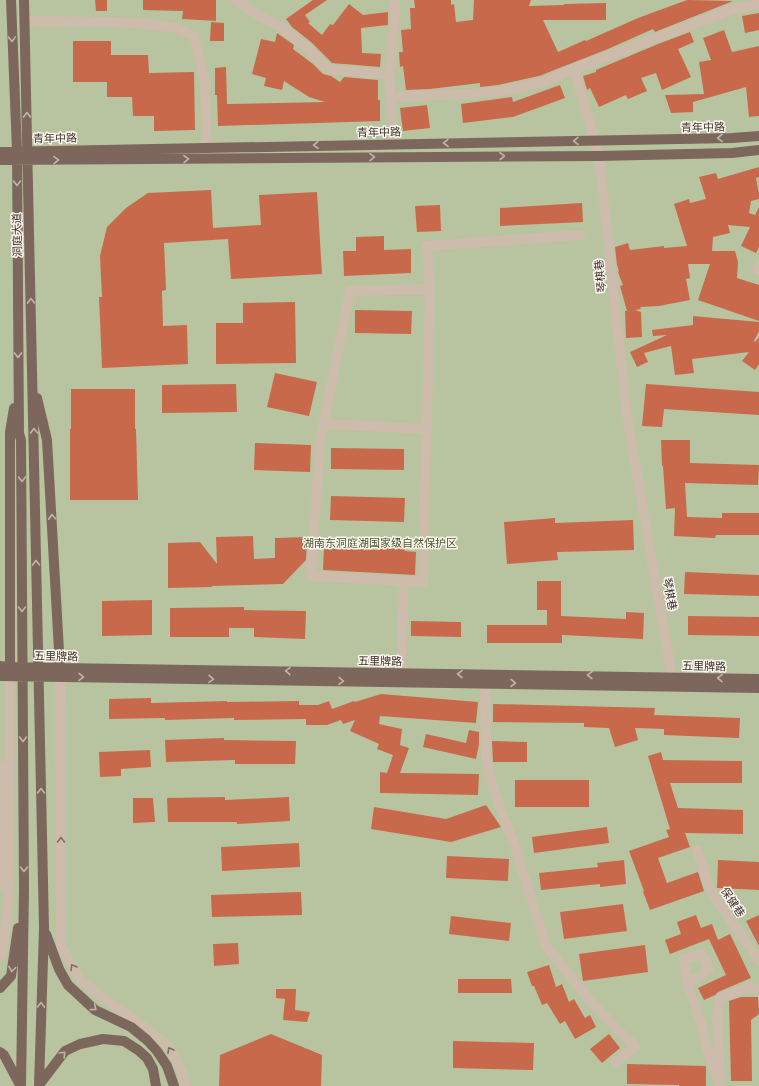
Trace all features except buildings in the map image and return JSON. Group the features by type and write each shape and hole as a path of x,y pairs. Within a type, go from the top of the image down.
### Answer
{"main road":[{"name":"洞庭大道","path":"11,0 17,156 19,433 22,440 24,889"},
{"name":"洞庭大道","path":"24,0 44,928 39,1085"},
{"name":"青年中路","path":"0,152 17,156 207,148 732,138 759,136"},
{"name":"青年中路","path":"28,155 599,156 732,153 759,150"},
{"path":"0,160 17,156"},
{"path":"32,378 47,440 60,673"},
{"path":"6,671 10,432 18,383"},
{"name":"五里牌路","path":"6,671 759,688"},
{"name":"五里牌路","path":"60,673 401,673 759,678"},
{"path":"0,988 11,976 24,889"},
{"path":"21,1086 24,889"},
{"path":"44,928 59,969 68,985 95,1010 131,1028 147,1040 157,1051 167,1066 174,1086"},
{"path":"39,1085 65,1051 80,1044 103,1039 124,1042 138,1050 147,1058 153,1069 156,1086"},
{"path":"0,1052 4,1055 21,1086"}],"street":[{"path":"236,0 261,17 281,27 306,47 328,68 389,75"},
{"path":"393,144 389,75 395,16 395,0"},
{"path":"390,97 472,94 510,90 543,82 730,10 759,4"},
{"path":"25,21 147,24 175,28 194,36 205,82 207,148"},
{"name":"琴棋巷","path":"574,69 599,156 627,416 672,677"},
{"path":"430,289 350,291 320,442 311,576 423,582 430,289 426,246 581,235"},
{"path":"759,265 756,270 759,270"},
{"path":"324,424 426,429"},
{"path":"401,673 404,581"},
{"path":"0,886 4,825 6,671"},
{"path":"60,673 61,947 81,981 138,1022 168,1046 181,1070 186,1086"},
{"path":"485,683 486,760 494,791 516,850 546,946 586,997 635,1046 616,1062"},
{"path":"0,766 9,897 2,953 0,956"},
{"name":"保健巷","path":"697,850 711,891 759,961"},
{"path":"687,982 707,1049 720,1086"},
{"path":"720,1086 717,1015 720,998 750,987 759,990"}],"green space":[{"name":"湖南东洞庭湖国家级自然保护区","path":"0,0 759,0 759,1086 0,1086"}]}
